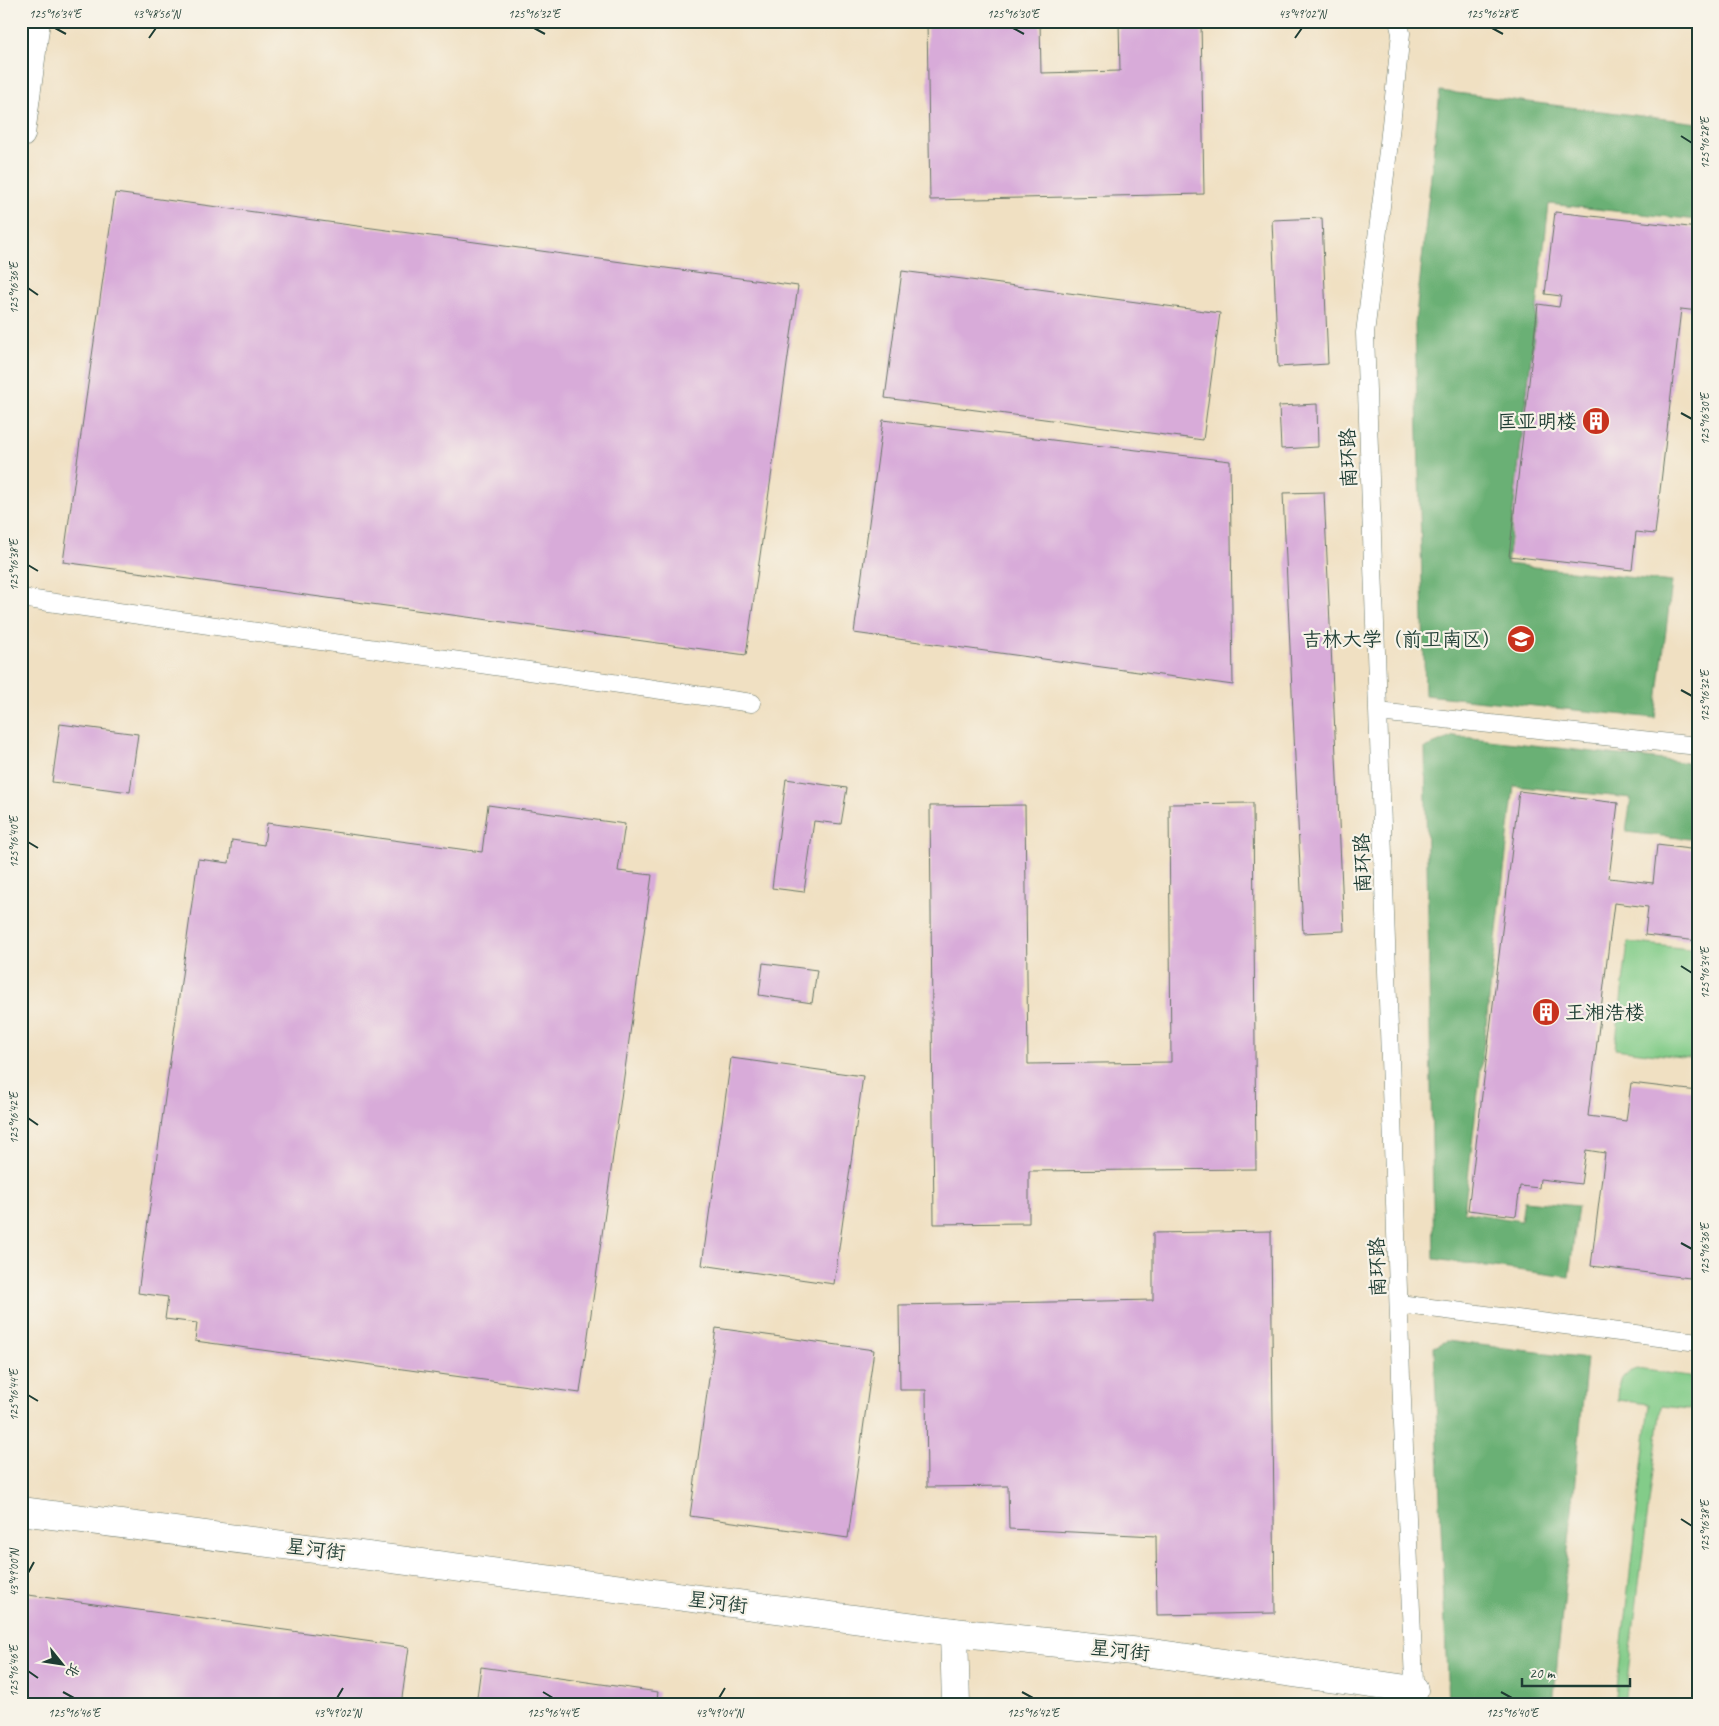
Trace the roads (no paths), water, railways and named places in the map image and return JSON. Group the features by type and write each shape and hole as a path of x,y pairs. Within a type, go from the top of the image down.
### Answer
{"street":[{"path":"21,134 36,21"},
{"name":"星河街","path":"21,1511 954,1632 1160,1654 1415,1697"},
{"path":"954,1632 956,1705"}],"lane":[{"name":"南环路","path":"1398,21 1401,33 1365,333 1399,1304 1415,1697"},
{"path":"21,598 752,703"},
{"path":"1378,712 1698,746"},
{"path":"1399,1304 1698,1342"}],"place":[{"name":"匡亚明楼","path":"1596,421"},
{"name":"吉林大学（前卫南区）","path":"1521,639"},
{"name":"王湘浩楼","path":"1546,1012"}]}
